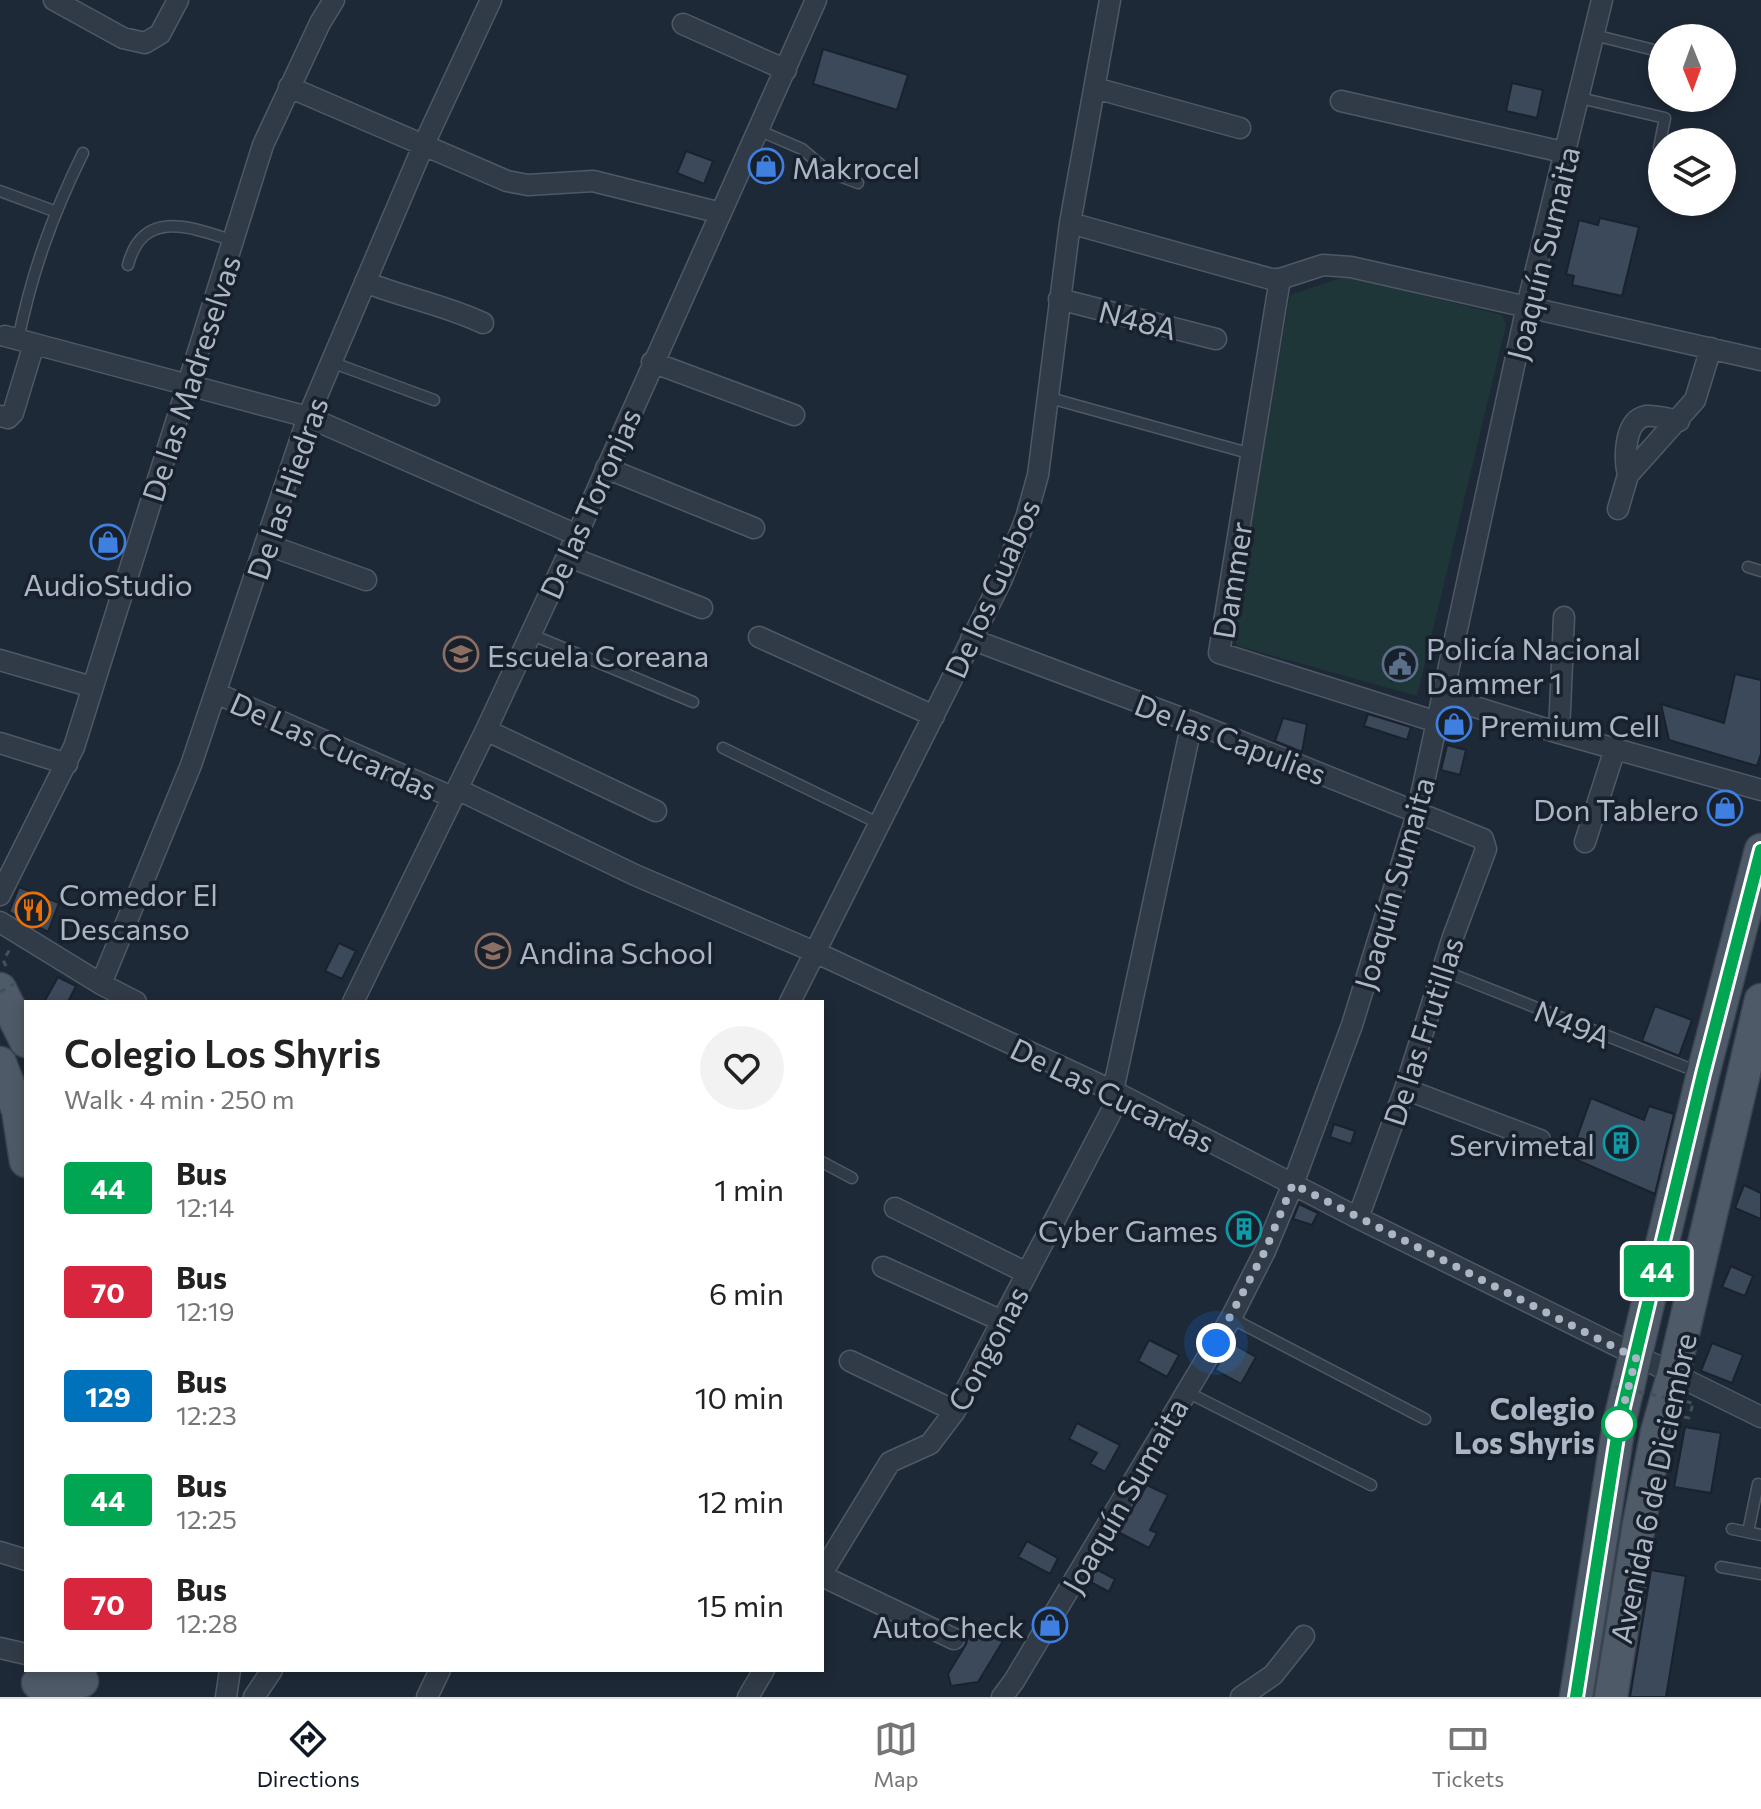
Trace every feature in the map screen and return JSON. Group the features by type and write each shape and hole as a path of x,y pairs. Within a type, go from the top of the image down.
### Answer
{"main road":[{"name":"Avenida 6 de Diciembre","path":"1576,1697 1619,1424 1703,1074 1761,850"},
{"path":"5,988 24,1036"},
{"name":"Avenida 6 de Diciembre","path":"1611,1697 1657,1432 1673,1376 1761,1000"},
{"path":"0,1063 18,1110 24,1148"},
{"path":"35,1676 82,1683"}],"street":[{"path":"54,0 136,42 153,40 160,34 178,0"},
{"name":"De las Madreselvas","path":"0,895 67,764 263,145 334,0"},
{"name":"De las Hiedras","path":"101,984 191,765 308,417 424,144 491,0"},
{"name":"De las Toronjas","path":"354,1000 577,535 816,0"},
{"name":"De los Guabos","path":"791,1000 1002,579 1026,518 1038,475 1070,223 1110,0"},
{"name":"Joaquín Sumaita","path":"1002,1697 1231,1318 1265,1251 1293,1184 1352,1025 1417,814 1527,306 1567,153 1602,0"},
{"path":"683,24 786,70"},
{"path":"289,87 517,184 593,181 721,213"},
{"path":"1095,88 1240,128"},
{"path":"1341,101 1567,153"},
{"path":"1070,223 1280,279 1310,268 1337,265 1761,360"},
{"name":"Dammer","path":"1280,279 1220,656 1437,722"},
{"path":"365,282 417,302 446,306 483,323"},
{"name":"N48A","path":"1059,299 1216,339"},
{"path":"0,416 8,418 13,413 19,340 308,417 577,535"},
{"path":"1628,475 1695,400 1711,348"},
{"path":"652,362 794,415"},
{"path":"1618,509 1628,475 1631,430 1639,418 1650,416 1679,421"},
{"path":"606,468 754,528"},
{"path":"265,544 366,580"},
{"path":"567,556 702,608"},
{"path":"1559,733 1564,617"},
{"path":"759,637 934,716"},
{"name":"De las Capulies","path":"971,639 1192,722 1483,839 1486,844"},
{"path":"0,660 92,687"},
{"name":"De Las Cucardas","path":"216,693 455,793 817,953 1116,1093 1636,1358 1761,1417"},
{"path":"1443,697 1761,790"},
{"name":"Congonas","path":"824,1571 887,1465 934,1441 955,1411 1116,1093 1192,722"},
{"path":"486,730 656,811"},
{"path":"0,743 67,764"},
{"path":"1585,842 1615,749"},
{"name":"De las Frutillas","path":"1358,1218 1405,1089 1486,844"},
{"path":"0,922 132,1000"},
{"path":"1405,1089 1540,1140"},
{"path":"895,1208 1027,1273"},
{"path":"883,1267 1002,1321"},
{"path":"850,1361 955,1411"},
{"path":"0,1552 24,1559"},
{"path":"824,1575 954,1639"},
{"path":"1241,1697 1273,1675 1304,1636"},
{"path":"0,1648 24,1667"},
{"path":"226,1697 230,1672"},
{"path":"254,1697 271,1672"},
{"path":"427,1697 439,1672"},
{"path":"748,1697 763,1672"}],"lane":[{"path":"1594,35 1648,48"},
{"path":"1580,98 1665,118 1663,128"},
{"path":"758,130 802,149 829,172 858,183"},
{"path":"19,340 30,283 54,211 83,153"},
{"path":"0,191 54,211"},
{"path":"128,265 133,246 141,237 159,227 185,226 234,241"},
{"path":"331,362 434,400"},
{"path":"1050,398 1252,454"},
{"path":"1748,567 1761,571"},
{"path":"530,634 693,702"},
{"path":"723,748 880,824"},
{"name":"N49A","path":"1444,971 1703,1074"},
{"path":"824,1163 852,1178"},
{"path":"1231,1318 1425,1419"},
{"path":"1185,1391 1371,1485"},
{"path":"1748,1532 1758,1484"},
{"path":"1732,1529 1761,1535"},
{"path":"1721,1567 1761,1574"}],"path":[{"path":"5,988 3,960 19,935"},
{"path":"1615,1387 1693,1403 1689,1418"}],"green space":[{"path":"1346,276 1502,315 1506,325 1417,696 1238,646 1231,633 1290,295"}],"building":[{"path":"823,49 908,75 897,110 813,84"},
{"path":"1512,83 1543,90 1537,118 1506,111"},
{"path":"686,151 713,161 704,184 677,173"},
{"path":"1600,218 1639,227 1622,296 1572,285 1574,276 1566,274 1579,220 1598,225"},
{"name":"Policía Nacional Dammer 1","path":"1405,655 1413,669 1392,681 1384,667"},
{"path":"1735,674 1761,680 1761,754 1757,766 1669,740 1661,704 1724,723"},
{"path":"1368,714 1411,727 1407,740 1364,726"},
{"path":"1283,718 1307,724 1302,752 1275,741"},
{"path":"1447,745 1466,750 1460,775 1441,770"},
{"name":"Don Tablero","path":"1718,796 1737,801 1732,820 1714,815"},
{"name":"Comedor El Descanso","path":"19,887 59,903 48,932 9,912"},
{"path":"339,943 356,951 342,979 325,971"},
{"path":"58,977 76,986 69,1000 45,1000"},
{"path":"1655,1006 1692,1020 1679,1056 1642,1041"},
{"name":"Servimetal","path":"1591,1098 1644,1120 1649,1106 1674,1114 1655,1194 1570,1157"},
{"path":"1334,1124 1355,1131 1351,1144 1330,1137"},
{"path":"1744,1185 1761,1193 1761,1219 1735,1208"},
{"path":"1299,1204 1318,1213 1312,1225 1293,1219"},
{"path":"1731,1266 1753,1276 1745,1296 1722,1287"},
{"path":"1149,1340 1179,1355 1167,1377 1138,1361"},
{"path":"1231,1343 1256,1357 1241,1384 1215,1370"},
{"path":"1712,1343 1743,1355 1732,1383 1701,1371"},
{"path":"1077,1423 1120,1445 1105,1472 1090,1464 1097,1453 1069,1439"},
{"path":"1685,1427 1721,1433 1711,1493 1674,1487"},
{"path":"1147,1485 1168,1495 1150,1530 1157,1533 1149,1548 1118,1532"},
{"path":"1027,1541 1058,1558 1050,1574 1018,1557"},
{"path":"1096,1569 1115,1579 1109,1592 1089,1581"},
{"path":"1651,1570 1686,1576 1666,1697 1630,1697"},
{"path":"970,1629 1003,1641 978,1682 951,1686 948,1674 966,1644"}],"bus line":[{"name":"44","path":"1576,1697 1619,1424 1703,1074 1761,850"}],"place":[{"name":"Makrocel","path":"766,166"},
{"name":"AudioStudio","path":"108,542"},
{"name":"Escuela Coreana","path":"461,654"},
{"name":"Policía Nacional Dammer 1","path":"1400,664"},
{"name":"Premium Cell","path":"1454,724"},
{"name":"Don Tablero","path":"1725,808"},
{"name":"Comedor El Descanso","path":"33,910"},
{"name":"Andina School","path":"493,951"},
{"name":"Servimetal","path":"1621,1143"},
{"name":"Cyber Games","path":"1244,1229"},
{"name":"Colegio Los Shyris","path":"1619,1424"},
{"name":"AutoCheck","path":"1050,1625"}],"route":[{"path":"1216,1343 1265,1251 1293,1184 1636,1358 1619,1424"}]}
